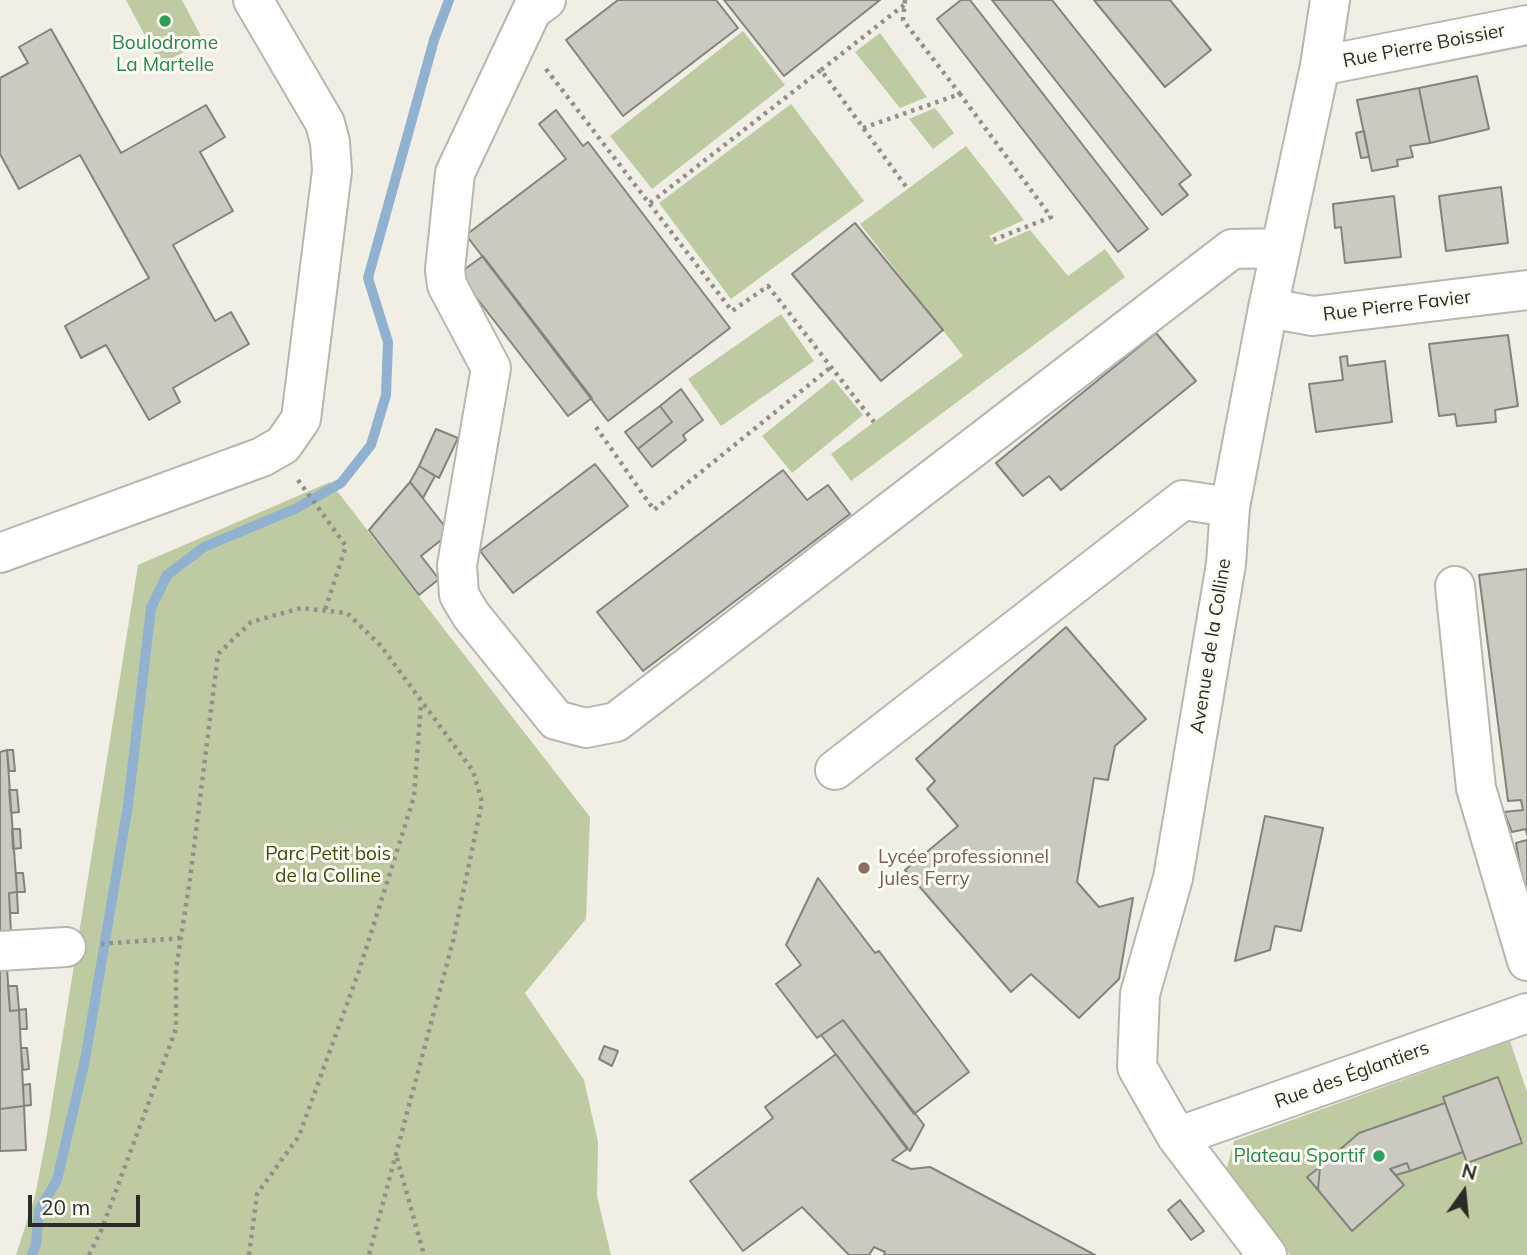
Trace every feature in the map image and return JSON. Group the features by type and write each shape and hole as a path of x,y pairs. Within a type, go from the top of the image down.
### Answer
{"street":[{"path":"0,554 262,457 283,445 300,419 332,171 330,142 325,123 253,0"},
{"path":"546,0 531,10 455,173 445,271 447,285 491,368 457,565 459,595 471,615 556,720 586,728 616,722 1232,249 1280,248"},
{"name":"Avenue de la Colline","path":"1267,1255 1177,1137 1138,1067 1140,994 1173,878 1226,564 1230,507 1280,248 1320,66 1330,0"},
{"name":"Rue Pierre Boissier","path":"1320,66 1527,25"},
{"name":"Rue Pierre Favier","path":"1268,308 1313,316 1527,290"},
{"path":"835,770 1183,500 1230,507"},
{"path":"1454,586 1476,788 1527,961"},
{"path":"0,951 80,946"},
{"name":"Rue des Églantiers","path":"1177,1137 1527,1013"}],"path":[{"path":"650,203 905,3"},
{"path":"905,3 903,20 1051,217 993,240"},
{"path":"520,35 732,311 768,286 874,422"},
{"path":"821,70 907,188"},
{"path":"863,128 960,94"},
{"path":"596,427 654,510 831,367"},
{"path":"307,492 346,546 325,610"},
{"path":"89,1255 101,1231 176,1029 176,969 218,654 251,622 301,608 347,613 373,638 473,771 482,802 453,942 369,1255"},
{"path":"250,1255 257,1194 299,1136 359,971 414,797 421,702"},
{"path":"80,946 181,938"},
{"path":"396,1155 424,1255"}],"green space":[{"name":"Boulodrome La Martelle","path":"126,0 182,0 204,42 160,64"},
{"path":"743,31 785,85 652,189 610,136"},
{"path":"880,33 927,97 900,108 855,52"},
{"path":"791,104 864,201 731,299 659,203"},
{"path":"935,108 954,133 933,149 909,119"},
{"path":"966,146 1024,220 989,236 996,245 1030,230 1068,276 1105,249 1125,277 851,481 831,454 963,356 860,224"},
{"path":"781,314 814,361 721,426 688,379"},
{"path":"833,379 863,415 792,473 762,436"},
{"name":"Parc Petit bois de la Colline","path":"330,482 590,817 586,919 525,993 584,1080 598,1142 597,1196 611,1255 16,1255 35,1196 47,1134 138,565"},
{"name":"Plateau Sportif","path":"1510,1041 1527,1092 1527,1255 1290,1255 1226,1171 1234,1141"}],"building":[{"path":"618,0 716,0 738,28 623,116 566,40"},
{"path":"724,0 880,0 784,76"},
{"path":"961,0 970,0 1148,229 1118,252 937,19"},
{"path":"992,0 1052,0 1191,175 1179,184 1188,195 1162,215"},
{"path":"1094,0 1170,0 1211,50 1165,87"},
{"path":"51,29 121,153 206,105 225,137 200,152 233,211 173,245 215,321 231,312 249,344 173,388 180,402 149,420 106,345 81,358 65,326 149,278 80,155 19,189 0,154 0,78 28,63 19,47"},
{"path":"1477,76 1489,129 1430,143 1419,88"},
{"path":"1419,88 1430,143 1410,146 1413,157 1397,160 1398,166 1372,171 1357,100"},
{"path":"556,110 583,146 588,142 730,328 608,421 466,235 566,159 539,124"},
{"path":"1364,131 1369,157 1361,158 1356,133"},
{"path":"1501,187 1508,243 1446,251 1439,196"},
{"path":"1394,196 1401,257 1345,263 1341,227 1335,228 1333,204"},
{"path":"855,223 943,330 881,381 792,274"},
{"path":"483,256 592,398 568,416 458,274"},
{"path":"1156,333 1196,381 1061,490 1049,476 1023,496 996,463"},
{"path":"1508,335 1518,406 1495,410 1496,422 1457,426 1455,414 1439,416 1429,344"},
{"path":"1347,356 1348,366 1385,361 1392,422 1316,432 1309,384 1343,380 1340,357"},
{"path":"681,389 703,420 683,435 686,440 652,467 638,449 672,422 660,406"},
{"path":"660,406 672,422 638,449 625,432"},
{"path":"436,429 458,438 439,478 419,466"},
{"path":"595,464 628,506 513,593 480,551"},
{"path":"419,466 435,476 423,498 410,482"},
{"path":"783,470 807,500 828,485 850,514 643,671 597,612"},
{"path":"410,482 450,533 421,556 439,579 419,595 369,530"},
{"path":"1527,569 1527,835 1526,829 1512,832 1504,812 1523,810 1521,800 1508,801 1479,575"},
{"path":"1066,627 1146,719 1115,746 1108,780 1094,778 1077,882 1099,907 1133,898 1119,979 1079,1018 1031,974 1011,992 905,870 958,826 927,789 935,781 916,759"},
{"path":"7,750 13,750 15,771 9,771"},
{"path":"7,750 17,892 9,893 11,933 0,933 0,752"},
{"path":"9,790 17,790 19,812 11,813"},
{"path":"1265,816 1323,828 1301,931 1275,926 1270,950 1235,961"},
{"path":"12,829 20,829 21,848 13,849"},
{"path":"1527,840 1527,895 1525,896 1516,843"},
{"path":"16,873 23,873 25,892 17,892"},
{"path":"818,878 875,953 879,951 969,1072 914,1114 843,1020 817,1038 776,984 801,965 786,945"},
{"path":"17,892 18,913 10,913 9,893"},
{"path":"0,968 7,968 10,1011 19,1010 24,1106 0,1109"},
{"path":"8,986 17,986 19,1010 10,1011"},
{"path":"26,1009 27,1029 20,1029 19,1010"},
{"path":"843,1020 924,1125 910,1151 821,1035"},
{"path":"604,1046 618,1051 612,1066 599,1059"},
{"path":"21,1048 27,1048 29,1069 23,1070"},
{"path":"836,1054 907,1149 892,1160 911,1169 930,1167 1095,1255 884,1255 885,1252 874,1247 869,1255 849,1255 802,1207 743,1251 690,1181 773,1118 765,1107"},
{"path":"1498,1077 1522,1143 1467,1163 1443,1097"},
{"path":"30,1084 31,1105 24,1106 23,1085"},
{"path":"1445,1103 1463,1152 1410,1171 1407,1163 1390,1169 1404,1185 1352,1231 1318,1190 1320,1167 1359,1133"},
{"path":"24,1106 26,1150 0,1151 0,1109"},
{"path":"1407,1163 1410,1171 1396,1175 1390,1169"},
{"path":"1320,1167 1318,1190 1307,1177"},
{"path":"1180,1200 1204,1231 1191,1240 1168,1210"}],"waterway":[{"path":"32,1255 36,1244 39,1210 57,1180 85,1060 128,805 151,608 167,575 204,547 295,509 341,483 371,445 386,395 388,342 368,278 434,40 449,0"}],"place":[{"name":"Boulodrome La Martelle","path":"165,21"},
{"name":"Lycée professionnel Jules Ferry","path":"864,868"},
{"name":"Plateau Sportif","path":"1379,1156"}]}
